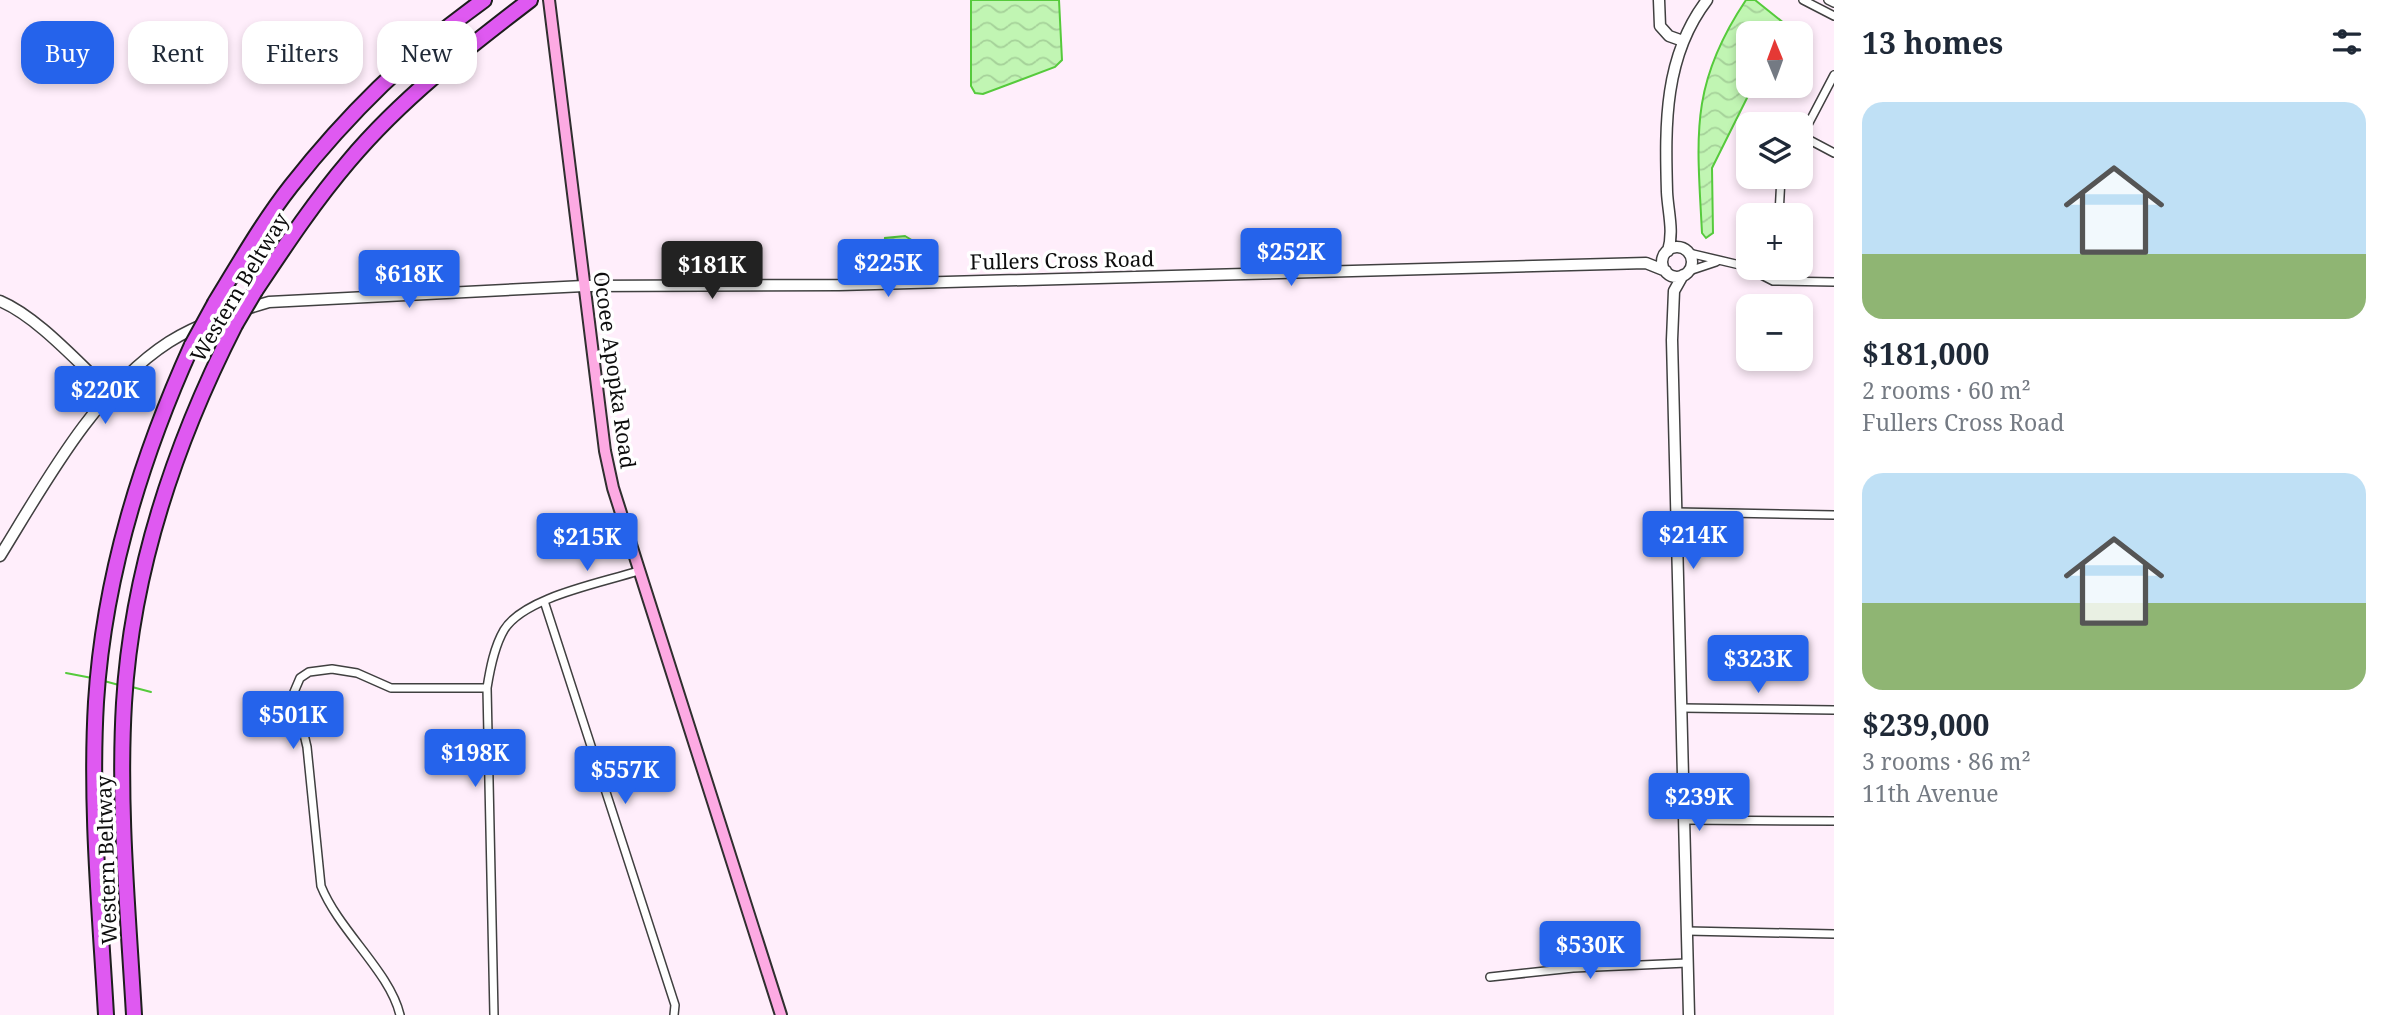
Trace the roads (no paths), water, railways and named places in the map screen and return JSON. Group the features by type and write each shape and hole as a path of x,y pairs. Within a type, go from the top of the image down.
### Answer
{"highway":[{"name":"Western Beltway","path":"106,1015 95,789 96,698 119,551 155,431 192,345 215,303 290,187 338,130 398,69 484,0"},
{"name":"Western Beltway","path":"134,1015 123,791 124,703 142,579 168,480 232,320 306,215 351,159 398,109 454,59 530,0"}],"main road":[{"name":"Ocoee Apopka Road","path":"549,0 605,451 638,572 781,1015"}],"street":[{"path":"1660,0 1660,26 1669,36 1683,41"},
{"path":"1689,1015 1672,340 1674,291 1662,263 1667,252 1671,226 1665,120 1669,89 1683,41 1707,0"},
{"path":"1803,0 1815,3 1834,16"},
{"path":"1828,0 1834,3"},
{"path":"1813,114 1834,75"},
{"path":"1813,143 1834,153"},
{"path":"1671,226 1692,262 1674,291"},
{"path":"1667,252 1677,247 1720,262 1744,265 1773,281 1834,282"},
{"name":"Fullers Cross Road","path":"0,556 43,488 110,392 168,343 232,320 269,302 584,286 834,285 1646,263 1667,252"},
{"path":"1667,273 1686,273 1720,262"},
{"name":"Fullers Cross Road","path":"1646,263 1667,273"},
{"path":"0,301 12,306 43,331 110,392"},
{"path":"1676,512 1834,515"},
{"path":"494,1015 487,688 505,629 521,612 544,601 638,572"},
{"path":"544,601 675,1005 674,1015"},
{"path":"400,1015 389,990 328,903 321,886 307,747 294,692 300,678 309,672 332,669 357,673 391,688 487,688"},
{"path":"1681,708 1834,710"},
{"path":"1684,820 1834,821"},
{"path":"1686,932 1834,934"},
{"path":"1490,977 1573,968 1687,963"}],"water":[{"path":"971,0 1059,0 1062,60 1055,67 983,94 975,93 971,86"},
{"path":"1746,0 1755,0 1781,21 1736,21 1736,98 1747,98 1740,112 1736,112 1736,120 1712,168 1713,233 1706,238 1702,233 1699,168 1701,112 1714,59"},
{"path":"905,236 915,242 916,255 883,254 885,238"}],"waterway":[{"path":"66,673 92,678"},
{"path":"104,681 119,685"},
{"path":"132,687 151,692"}]}
